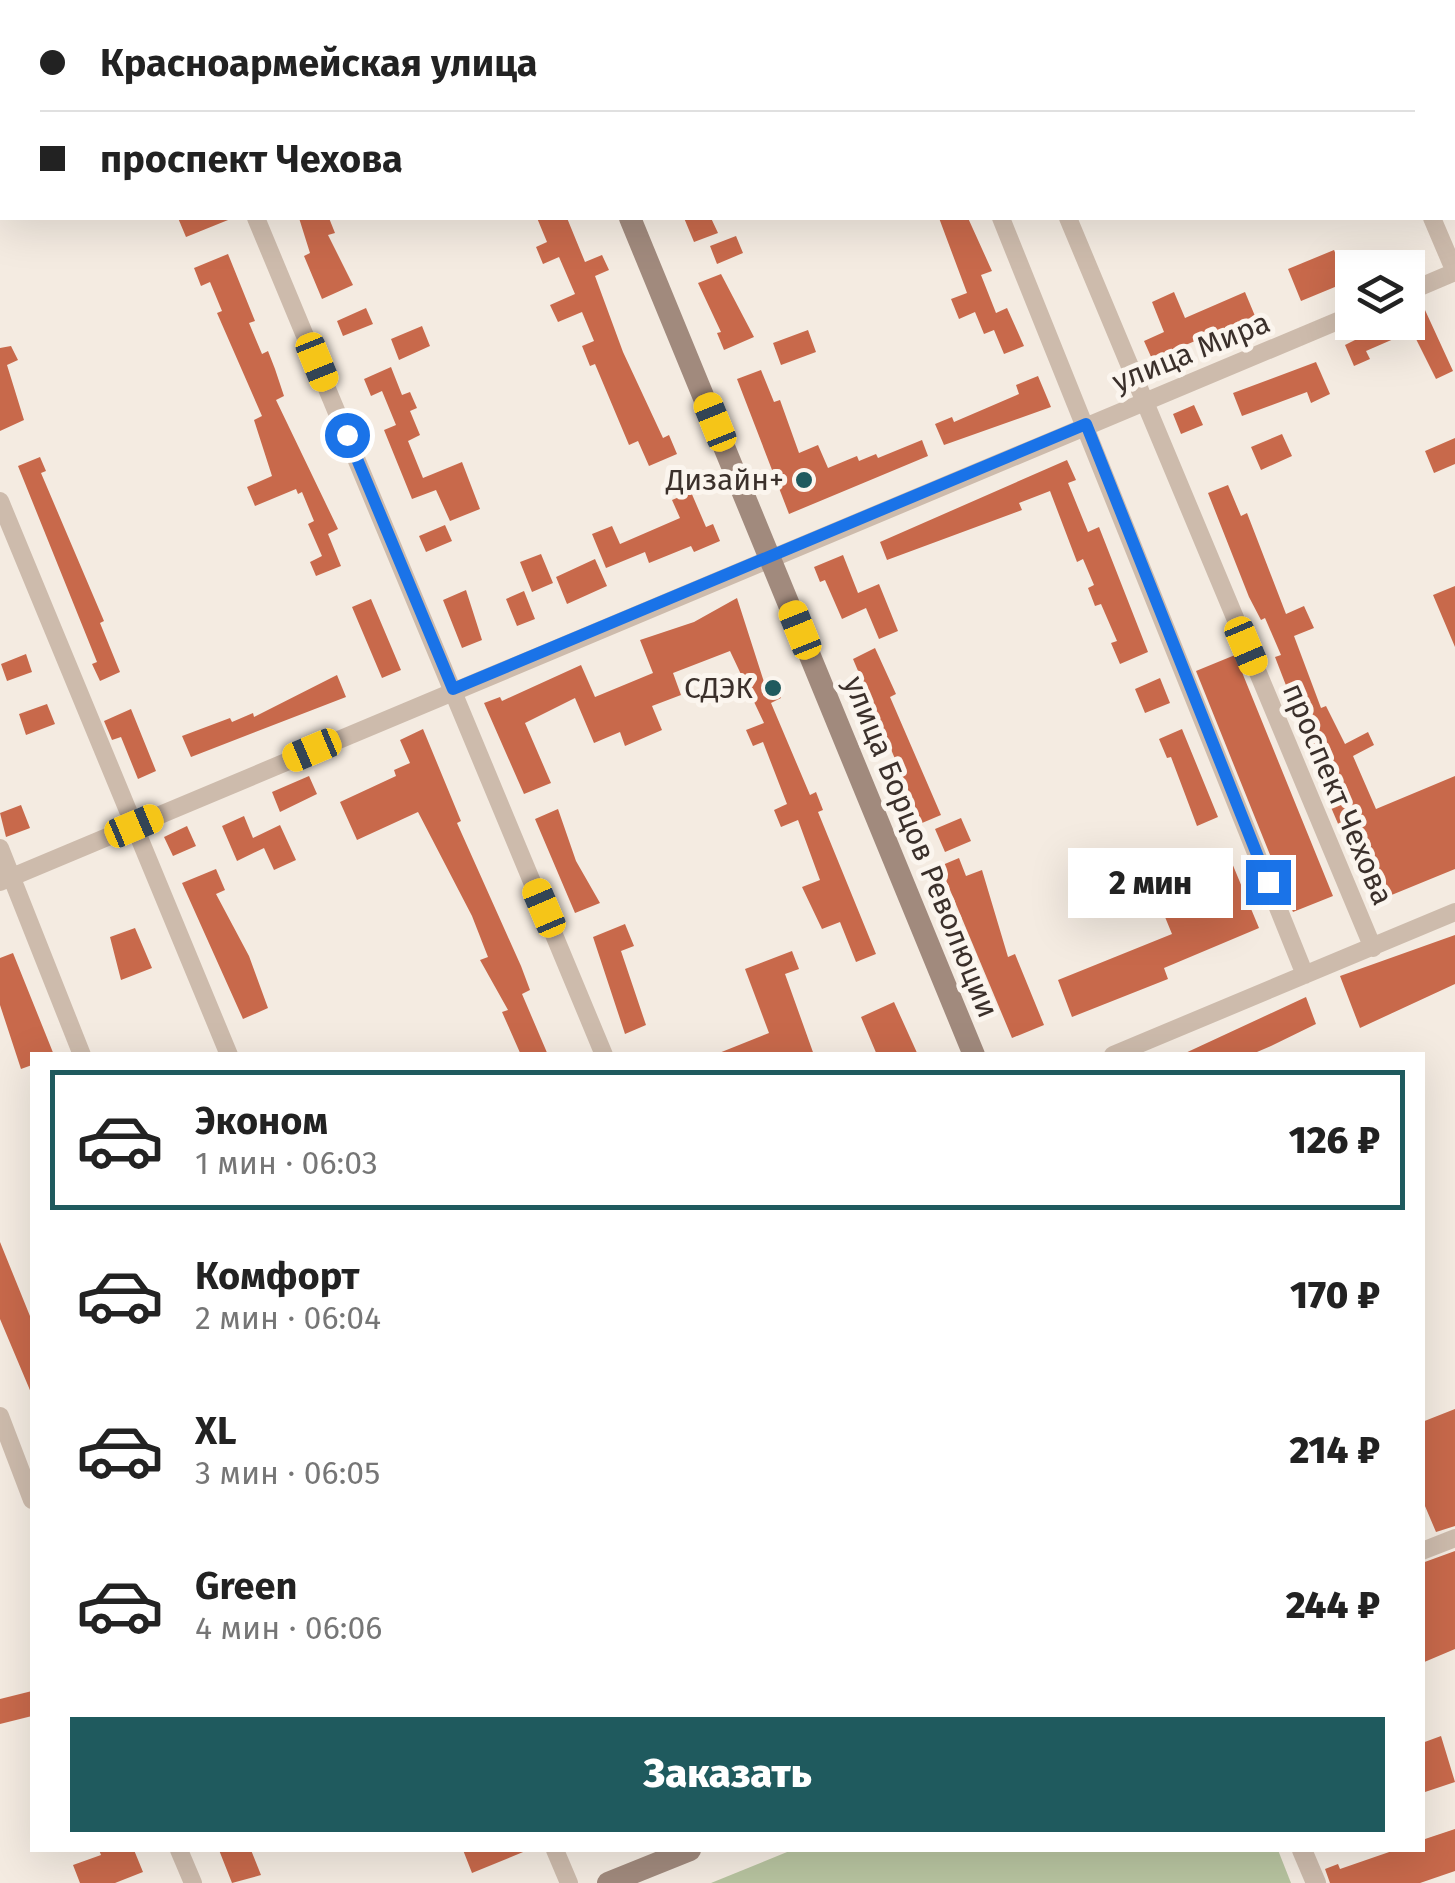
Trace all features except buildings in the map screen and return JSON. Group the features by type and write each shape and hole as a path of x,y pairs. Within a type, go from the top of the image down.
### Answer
{"main road":[{"name":"улица Борцов Революции","path":"631,220 973,1052"},
{"path":"608,1883 685,1852"}],"street":[{"path":"257,220 603,1052"},
{"path":"1002,220 1306,974"},
{"name":"проспект Чехова","path":"1069,220 1374,948"},
{"path":"1425,285 1455,272 1433,220"},
{"name":"улица Мира","path":"6,880 453,689 1335,322"},
{"path":"0,500 228,1052"},
{"path":"0,848 6,880 81,1052"},
{"path":"1119,1052 1455,912"},
{"path":"0,1416 30,1492"},
{"path":"1425,1550 1455,1538"},
{"path":"180,1852 193,1883"},
{"path":"557,1852 569,1883"},
{"path":"1303,1852 1316,1883"}],"green space":[{"path":"787,1852 1279,1852 1291,1883 711,1883"}],"place":[{"name":"Дизайн+","path":"804,480"},
{"name":"СДЭК","path":"773,688"}],"route":[{"path":"347,435 453,689 1086,424 1268,882"}]}
